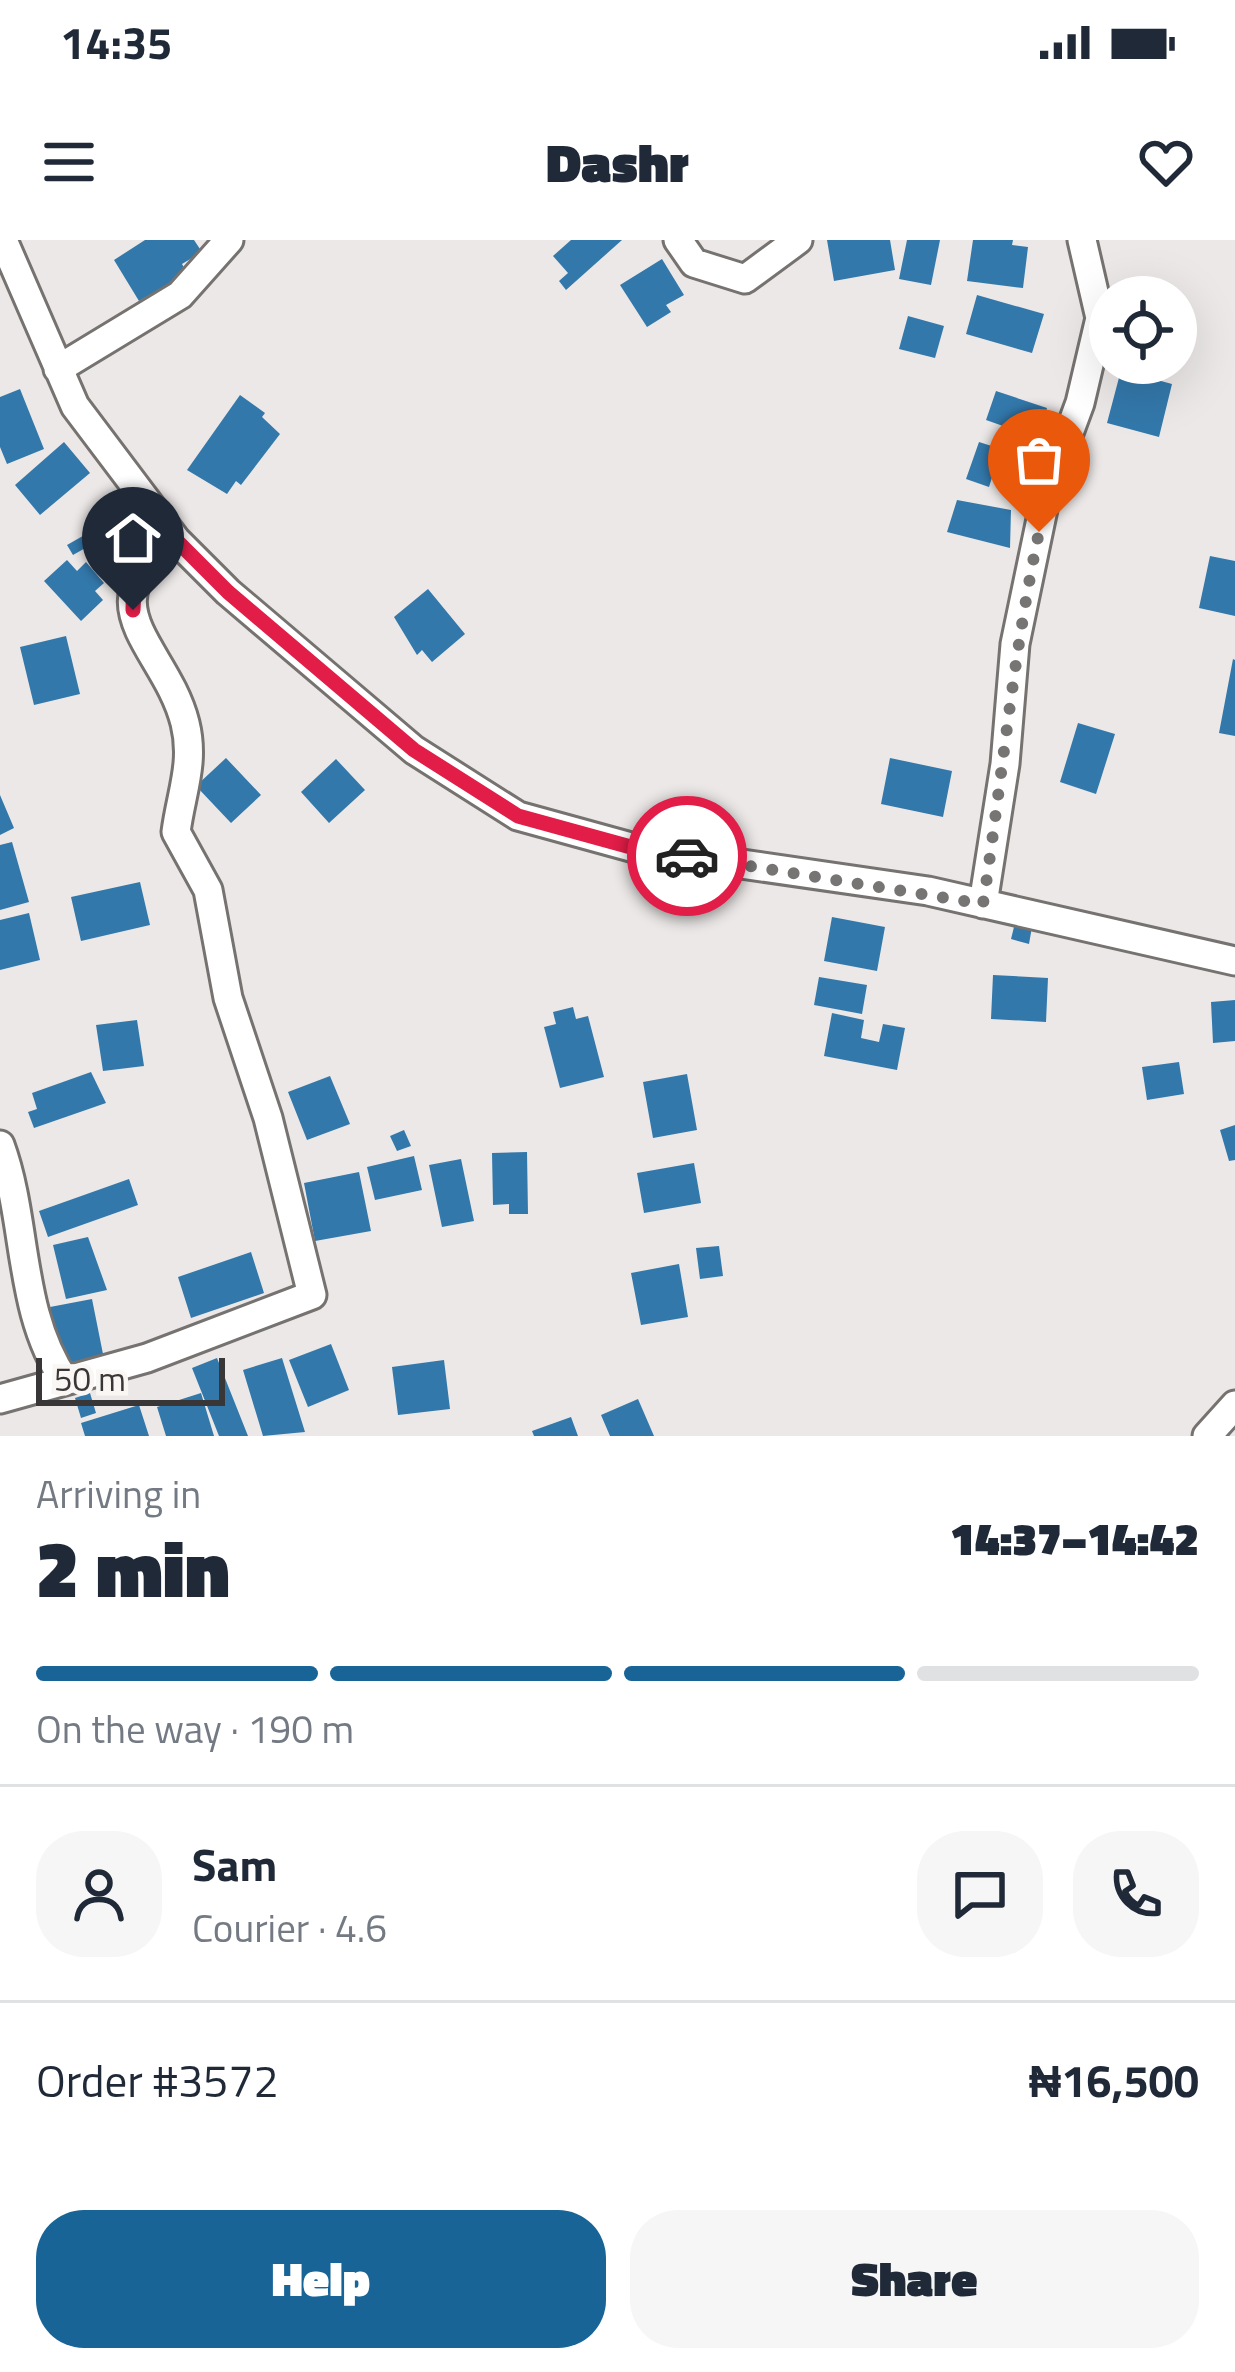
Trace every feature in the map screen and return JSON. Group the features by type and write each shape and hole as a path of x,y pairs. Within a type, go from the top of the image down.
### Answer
{"street":[{"path":"2,240 75,406 176,540 228,592 414,750 518,816 638,849 983,904 1235,961"},
{"path":"58,369 180,295 229,240"},
{"path":"678,240 694,262 745,279 798,240"},
{"path":"983,904 1005,764 1015,644 1046,495 1080,404 1100,318 1082,240"},
{"path":"0,1400 211,1336 312,1295 268,1118 229,998 208,890 176,832 191,769 184,720 133,610 133,580 150,558 176,540"},
{"path":"0,1144 10,1173 30,1300 65,1381"},
{"path":"1207,1436 1235,1405"}],"building":[{"path":"145,240 194,240 202,252 182,264 187,273 175,280 179,287 155,301 151,294 139,301 114,260"},
{"path":"571,240 622,240 566,290 559,281 568,273 553,256"},
{"path":"827,240 890,240 895,270 834,281"},
{"path":"907,240 940,240 931,285 899,279"},
{"path":"973,240 1013,240 1012,245 1028,247 1023,288 967,281"},
{"path":"662,259 684,295 666,305 671,312 647,327 620,285"},
{"path":"977,295 1044,314 1032,353 966,334"},
{"path":"908,316 944,326 935,358 899,349"},
{"path":"1117,384 1172,384 1159,437 1107,423"},
{"path":"20,389 44,449 7,464 0,447 0,397"},
{"path":"996,391 1047,408 1037,438 986,420"},
{"path":"240,395 265,413 262,417 280,434 241,485 236,481 227,494 187,470"},
{"path":"64,442 90,473 40,515 15,485"},
{"path":"979,442 1001,449 989,487 966,479"},
{"path":"957,500 1011,510 1010,548 947,532"},
{"path":"88,533 94,543 73,555 67,545"},
{"path":"1210,556 1235,561 1235,616 1199,608"},
{"path":"67,560 77,571 86,562 104,583 95,591 103,600 81,621 44,581"},
{"path":"428,589 465,634 432,662 422,650 417,655 394,617"},
{"path":"66,636 80,694 34,705 20,647"},
{"path":"1235,660 1235,736 1219,733"},
{"path":"1078,723 1115,734 1096,794 1060,782"},
{"path":"226,758 261,795 231,823 196,786"},
{"path":"890,758 952,771 943,817 881,804"},
{"path":"336,759 365,790 329,823 301,792"},
{"path":"0,795 14,828 0,835"},
{"path":"12,842 29,902 0,910 0,845"},
{"path":"140,882 150,925 81,941 71,897"},
{"path":"29,913 40,960 0,970 0,920"},
{"path":"832,917 885,927 877,971 824,961"},
{"path":"1015,923 1032,927 1029,944 1011,939"},
{"path":"993,975 1048,978 1046,1022 991,1019"},
{"path":"819,977 867,985 862,1014 814,1005"},
{"path":"1235,1000 1235,1041 1213,1043 1211,1002"},
{"path":"573,1007 576,1019 588,1016 604,1077 560,1088 544,1027 556,1024 553,1012"},
{"path":"832,1013 864,1020 861,1038 879,1042 883,1024 905,1028 897,1070 824,1056"},
{"path":"137,1020 144,1066 103,1071 96,1025"},
{"path":"1179,1062 1184,1094 1147,1100 1142,1067"},
{"path":"91,1072 106,1103 34,1128 28,1112 37,1109 32,1093"},
{"path":"687,1074 697,1130 653,1138 643,1082"},
{"path":"330,1076 350,1124 307,1140 288,1092"},
{"path":"1235,1125 1235,1160 1229,1161 1220,1130"},
{"path":"404,1130 411,1146 397,1151 390,1136"},
{"path":"527,1152 528,1214 509,1214 509,1204 493,1205 492,1153"},
{"path":"414,1156 422,1190 375,1200 367,1167"},
{"path":"461,1159 474,1221 442,1227 429,1165"},
{"path":"694,1163 701,1203 644,1213 637,1173"},
{"path":"359,1172 371,1231 315,1241 304,1183"},
{"path":"129,1179 138,1205 48,1237 39,1211"},
{"path":"88,1237 107,1290 66,1299 53,1245"},
{"path":"719,1246 723,1276 700,1279 696,1248"},
{"path":"251,1252 264,1293 191,1318 178,1277"},
{"path":"679,1264 688,1317 641,1325 631,1273"},
{"path":"92,1299 104,1359 62,1367 50,1307"},
{"path":"331,1344 349,1390 308,1407 289,1360"},
{"path":"217,1358 248,1436 219,1436 192,1368"},
{"path":"282,1358 305,1432 263,1436 243,1370"},
{"path":"444,1360 450,1409 398,1415 392,1367"},
{"path":"90,1393 96,1413 81,1418 75,1398"},
{"path":"201,1393 214,1436 166,1436 157,1407"},
{"path":"638,1399 654,1436 610,1436 601,1415"},
{"path":"139,1405 149,1436 85,1436 81,1423"},
{"path":"571,1417 578,1436 534,1436 532,1431"}],"way so far":[{"path":"687,856 928,891 983,904 1005,764 1015,644 1039,532"}],"route":[{"path":"133,610 133,580 150,558 176,540 228,592 414,750 518,816 638,849 687,856"}]}
